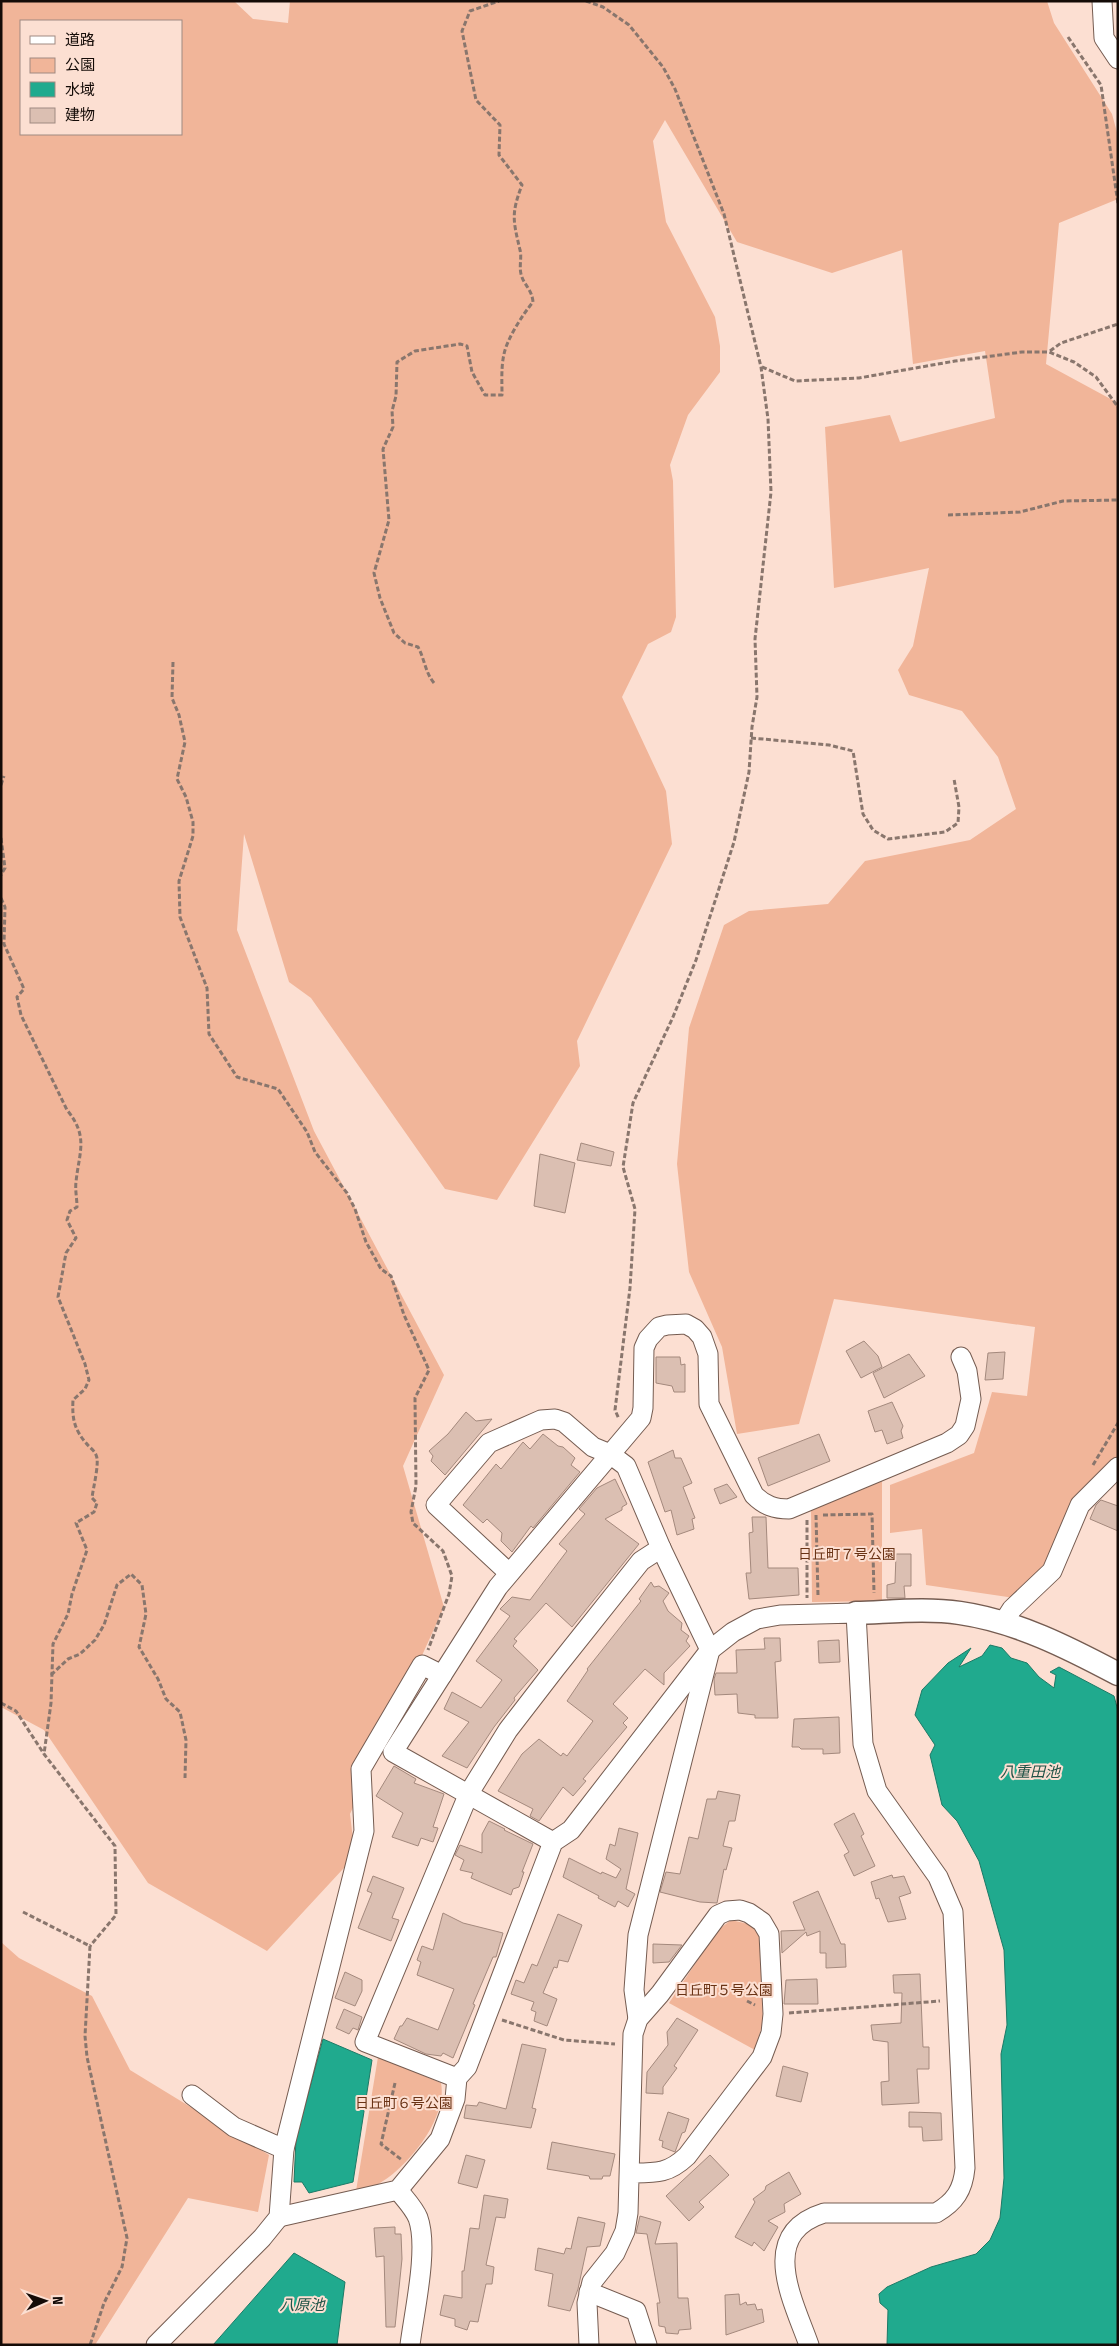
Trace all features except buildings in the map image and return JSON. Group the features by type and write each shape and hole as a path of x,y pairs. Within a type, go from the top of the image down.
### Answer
{"street":[{"path":"1102,1 1104,38 1118,59"},
{"path":"553,1842 469,1793 393,1752 509,1573 641,1418 643,1408 644,1355 648,1339 666,1324 686,1324 695,1329 706,1345 708,1354 709,1404 754,1495 766,1505 782,1509 806,1502 947,1443 959,1435 965,1426 971,1399 967,1371 961,1357"},
{"path":"509,1573 436,1505 489,1443 541,1420 555,1419 564,1422 593,1447 610,1454 626,1466 661,1548 710,1650 638,1935 634,1990 638,2019"},
{"path":"1003,1623 1012,1609 1052,1571 1080,1505 1118,1467"},
{"path":"457,2078 365,2042 469,1793 508,1730 549,1677 641,1561 661,1548"},
{"path":"809,2345 786,2280 783,2262 786,2248 801,2224 812,2217 824,2213 936,2213 949,2205 964,2183 965,2168 955,2000 953,1912 938,1877 877,1791 863,1744 861,1605"},
{"path":"279,2217 398,2190 440,2139 454,2099 457,2078 467,2067 553,1842 571,1830 710,1650 734,1632 751,1622 780,1615 816,1613 861,1605 941,1611 988,1618 1003,1623 1066,1646 1118,1674"},
{"path":"156,2345 262,2238 279,2217 284,2149 364,1831 362,1770 422,1665 442,1675"},
{"path":"589,2345 589,2292 596,2275 615,2253 625,2230 630,2173 633,2034 638,2019 660,1994 713,1920 727,1911 740,1910 750,1913 762,1922 769,1934 773,2014 771,2032 762,2057 687,2156 676,2166 662,2172 630,2173"},
{"path":"192,2095 234,2127 284,2149"},
{"path":"398,2190 412,2207 421,2229 422,2249 410,2345"},
{"path":"589,2292 636,2311 648,2345"}],"path":[{"path":"434,683 426,673 423,657 418,647 406,644 394,633 380,598 374,573 389,520 383,449 393,427 392,411 396,396 396,362 415,351 460,344 467,346 472,372 485,395 502,395 503,356 507,342 533,302 532,292 521,275 520,251 516,240 513,208 522,185 499,155 500,125 476,100 462,31 470,11 499,1"},
{"path":"586,1 602,7 629,25 663,66 675,90 724,214 761,366 768,419 770,492 755,639 757,697 751,738 749,772 734,842 696,960 674,1018 633,1103 623,1166 634,1209 634,1219 630,1288 615,1410 626,1435"},
{"path":"1068,36 1101,85 1118,204"},
{"path":"1049,352 1061,343 1118,324"},
{"path":"761,366 795,381 859,378 955,361 1022,352 1049,352 1074,362 1096,377 1118,407"},
{"path":"948,515 1020,512 1064,501 1118,500"},
{"path":"173,662 172,698 179,715 185,742 177,779 186,798 193,822 194,836 179,880 180,917 207,988 210,1034 238,1078 278,1089 307,1132 316,1152 347,1193 355,1208 370,1249 381,1269 391,1276 404,1315 429,1370 415,1398 416,1486 411,1512 413,1523 443,1551 452,1576 449,1594 422,1665"},
{"path":"751,738 829,745 853,751 863,814 873,830 888,839 946,832 958,823 959,807 954,779"},
{"path":"1,785 4,776"},
{"path":"1,838 5,868 1,875"},
{"path":"1,898 5,907 4,944 24,989 17,997 21,1015 67,1110 78,1123 81,1152 76,1182 76,1207 70,1211 67,1220 76,1238 66,1253 58,1297 85,1364 89,1380 85,1389 73,1400 72,1416 76,1432 96,1455 98,1468 94,1478 92,1498 97,1503 94,1512 76,1523 87,1550 72,1594 68,1614 53,1644 51,1703 44,1754"},
{"path":"806,1502 816,1613"},
{"path":"816,1613 824,1596 817,1596 816,1515 872,1514 874,1596 861,1605"},
{"path":"51,1676 68,1659 80,1654 95,1640 104,1625 117,1585 131,1574 142,1586 146,1614 139,1647 158,1679 166,1699 180,1712 186,1740 185,1778"},
{"path":"1,1703 16,1711 44,1754 115,1846 116,1915 90,1946 85,2036 86,2057 118,2189 127,2238 122,2267 104,2303 90,2345"},
{"path":"23,1912 90,1946"},
{"path":"773,2014 955,2000"},
{"path":"487,2015 564,2040 633,2045"},
{"path":"395,2083 381,2144 415,2170"}],"green space":[{"path":"1,1 234,1 253,19 288,23 290,1 1047,1 1054,23 1112,114 1118,136 1118,199 1059,223 1046,364 1118,403 1118,1465 1021,1599 926,1585 922,1529 890,1533 890,1485 974,1453 992,1392 1027,1396 1035,1327 834,1299 799,1424 737,1434 722,1347 689,1272 677,1164 689,1028 724,925 749,911 828,904 865,861 970,840 1016,809 998,757 962,711 909,695 898,670 913,646 929,568 834,588 825,427 890,415 900,442 995,418 985,351 913,364 902,250 832,273 737,242 665,120 653,141 666,222 715,317 720,346 720,372 688,415 670,465 673,481 676,617 671,632 648,644 622,697 666,791 672,844 577,1041 580,1066 497,1200 445,1189 311,998 289,982 244,834 237,930 314,1131 444,1375 403,1466 444,1607 350,1814 355,1856 267,1951 148,1883 44,1730 1,1707"},
{"name":"日丘町７号公園","path":"882,1481 882,1601 812,1602 811,1508"},
{"name":"日丘町５号公園","path":"731,1920 753,1925 760,1938 763,2022 755,2050 669,2003 717,1931"},
{"path":"1,1942 19,1958 92,1996 130,2070 269,2155 258,2212 188,2198 95,2345 1,2345"},
{"name":"日丘町６号公園","path":"378,2057 441,2083 441,2097 438,2112 431,2127 411,2156 387,2178 375,2186 356,2191"}],"water":[{"name":"八重田池","path":"990,1645 1002,1648 1011,1658 1027,1663 1039,1677 1054,1688 1056,1675 1050,1672 1059,1667 1114,1696 1118,1711 1118,2345 887,2345 888,2310 880,2303 879,2294 887,2287 931,2267 976,2254 990,2240 1000,2218 1004,2178 1001,2054 1007,2025 1004,1950 979,1861 957,1821 942,1805 930,1755 935,1745 915,1715 922,1690 948,1663 971,1648 959,1667 982,1656"},
{"path":"323,2039 372,2060 353,2182 309,2193 302,2182 294,2182 296,2139"},
{"name":"八原池","path":"294,2253 345,2282 337,2345 213,2345"}]}
